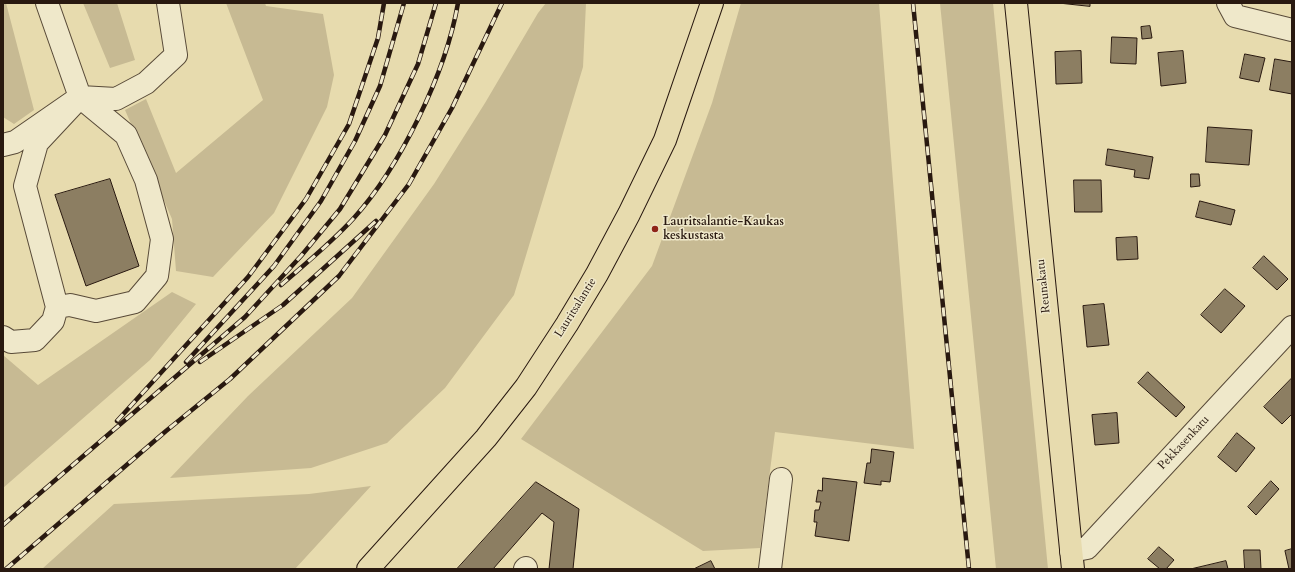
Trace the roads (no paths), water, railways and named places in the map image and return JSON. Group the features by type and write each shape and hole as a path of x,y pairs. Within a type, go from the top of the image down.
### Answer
{"main road":[{"name":"Lauritsalantie","path":"368,569 486,438 526,387 571,318 597,274 629,214 665,140 712,3"},
{"name":"Reunakatu","path":"1016,3 1072,560"}],"street":[{"path":"48,3 80,97 126,135 146,180 162,239 157,276 135,302 96,311 70,306 57,308"},
{"path":"3,145 15,142 80,97 116,99 146,83 176,55 168,3"},
{"path":"1228,3 1235,16 1292,30"},
{"path":"3,337 11,342 35,340 53,321 57,308 25,186 37,143 80,97"},
{"name":"Pekkasenkatu","path":"1072,560 1087,548 1292,327"},
{"path":"770,569 781,479"}],"railway":[{"path":"117,421 248,277 306,199 349,124 378,38 384,3"},
{"path":"186,362 274,266 321,201 355,141 380,86 404,3"},
{"path":"3,525 245,317 301,256 340,209 385,135 418,64 436,3"},
{"path":"281,285 345,228 371,198 388,173 419,118 432,88 452,30 458,3"},
{"path":"6,569 166,431 230,379 339,276 409,184 452,108 502,3"},
{"path":"913,3 969,569"},
{"path":"200,362 283,305 376,221"}],"place":[{"name":"Lauritsalantie-Kaukas keskustasta","path":"655,229"}]}
